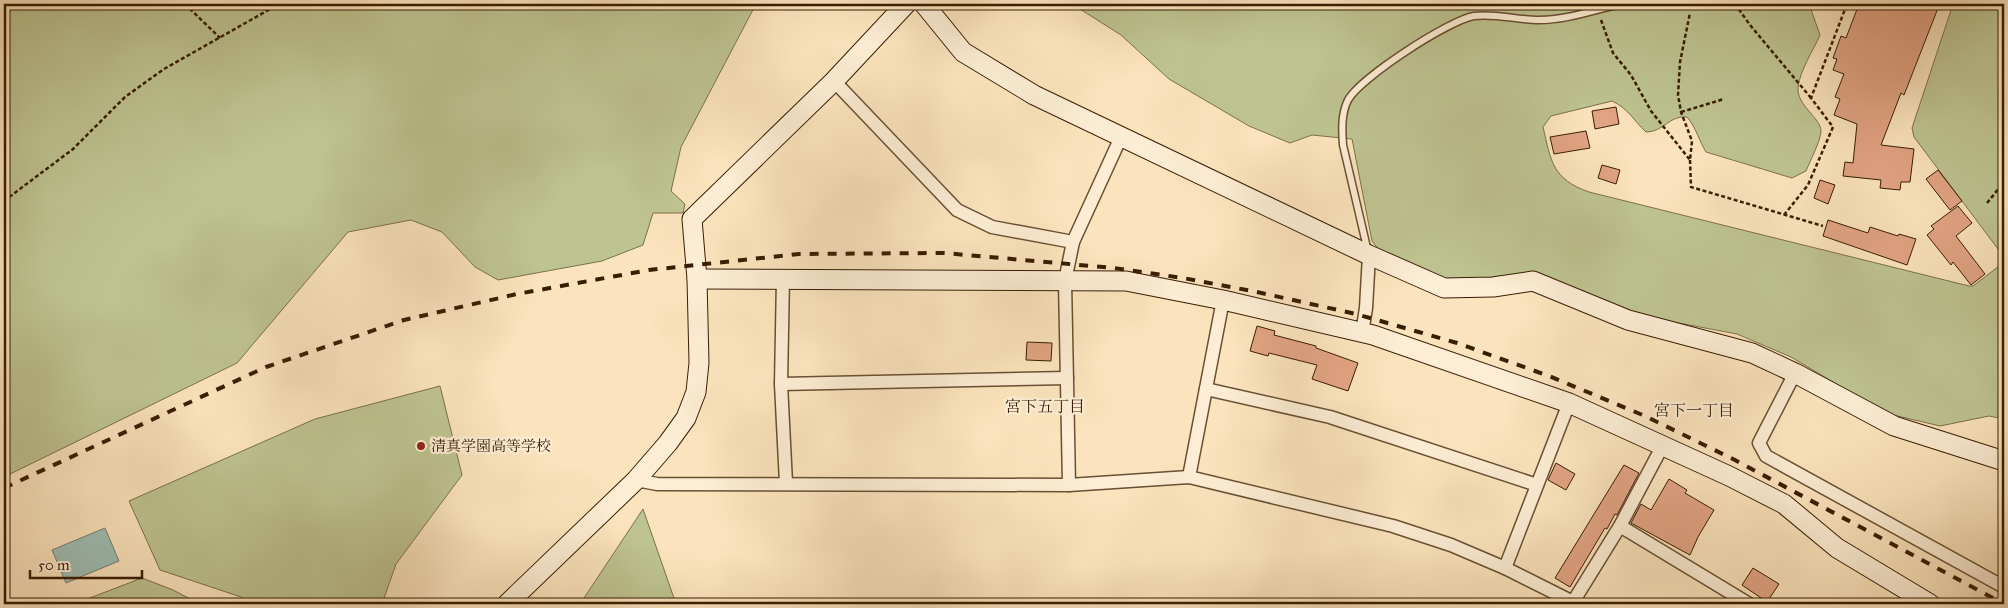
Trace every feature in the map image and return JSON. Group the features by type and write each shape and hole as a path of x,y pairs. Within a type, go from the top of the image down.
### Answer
{"street":[{"path":"504,603 636,480 668,443 686,418 696,392 699,363 697,279 692,219 834,81 906,4"},
{"path":"924,4 962,52 1034,95 1369,255 1444,288 1493,286 1533,281 1628,320 1752,354 1795,374 1894,426 2004,461"},
{"path":"834,81 957,210 992,227 1073,242"},
{"path":"1069,485 1065,281 1073,242 1122,137"},
{"path":"1362,333 1366,308 1369,255"},
{"path":"783,278 781,384 786,483"},
{"path":"697,279 1126,281 1223,300 1362,333 1569,403 1729,476 1784,504 1837,548 1930,604"},
{"path":"1189,477 1223,300"},
{"path":"1795,374 1759,443 1766,456 2004,587"},
{"path":"781,384 1067,378"},
{"path":"1206,389 1330,417 1537,485"},
{"path":"1505,568 1569,403"},
{"path":"636,480 657,484 1069,485 1189,477 1394,526 1451,545 1505,568 1575,603 1620,526 1663,445"},
{"path":"1620,526 1749,604"}],"lane":[{"path":"1369,255 1343,145 1342,128 1344,111 1349,98 1364,81 1428,38 1463,19 1475,16 1537,20 1562,19 1621,4"}],"path":[{"path":"184,4 220,38"},
{"path":"4,201 73,149 125,97 164,69 278,4"},
{"path":"1689,4 1680,62 1678,95 1692,141 1690,187 1823,226"},
{"path":"1736,4 1750,25 1833,127 1808,185 1784,214"},
{"path":"1811,98 1847,4"},
{"path":"1596,10 1614,53 1631,75 1651,112 1690,160"},
{"path":"1682,112 1724,98"},
{"path":"2004,125 2002,130 2004,139"},
{"path":"1987,203 2004,182"}],"green space":[{"path":"4,4 756,4 681,147 671,191 685,204 683,213 653,213 643,245 602,261 498,280 475,267 442,232 411,220 348,232 237,363 4,477"},
{"path":"1072,4 1809,4 1820,35 1804,68 1798,88 1801,100 1820,126 1821,135 1806,171 1792,178 1706,152 1687,117 1676,118 1657,129 1646,132 1627,111 1612,101 1551,116 1543,127 1551,159 1560,175 1577,187 1589,192 1969,286 1973,286 2003,263 2004,258 2004,419 1989,416 1940,426 1885,413 1791,357 1737,334 1647,317 1531,275 1444,281 1379,250 1372,241 1352,139 1312,135 1290,143 1249,126 1169,79 1121,35"},
{"path":"1953,4 2004,4 2004,257 1914,137 1912,128"},
{"path":"440,386 462,475 396,564 382,604 246,604 241,597 160,570 129,501 315,419"},
{"path":"643,509 676,604 580,604"},
{"path":"142,578 173,590 200,604 74,604"}],"water":[{"path":"105,528 119,561 66,583 52,550"}],"building":[{"path":"1859,4 1927,4 1938,8 1904,95 1901,93 1881,145 1914,149 1910,182 1901,182 1900,190 1880,188 1881,180 1843,176 1845,162 1853,163 1857,124 1834,115 1840,99 1835,97 1844,74 1833,70 1837,59 1833,58 1841,36 1846,38"},
{"path":"1616,107 1619,124 1595,129 1592,111"},
{"path":"1586,131 1590,148 1554,154 1550,137"},
{"path":"1602,165 1620,170 1616,184 1598,178"},
{"path":"1938,170 1962,201 1950,210 1926,179"},
{"path":"1820,180 1835,185 1828,204 1814,198"},
{"path":"1958,206 1972,223 1956,236 1985,274 1971,285 1953,262 1951,265 1927,235 1934,229 1931,226"},
{"path":"1828,220 1868,233 1870,227 1898,236 1899,234 1916,239 1907,265 1823,236"},
{"path":"1257,326 1275,331 1274,335 1316,346 1316,348 1358,363 1348,391 1312,379 1317,365 1269,353 1268,356 1250,351"},
{"path":"1027,342 1052,343 1051,361 1026,360"},
{"path":"1556,463 1575,474 1566,490 1548,480"},
{"path":"1624,465 1639,473 1617,515 1615,514 1607,529 1605,528 1570,587 1555,578"},
{"path":"1669,479 1687,490 1685,493 1714,510 1690,555 1631,523 1641,504 1651,510"},
{"path":"1753,568 1779,584 1767,602 1742,585"}],"railway":[{"path":"4,488 266,367 404,320 517,294 649,270 799,254 944,253 1114,268 1183,278 1356,314 1457,343 1549,376 1645,416 1735,460 2004,604"}],"place":[{"name":"清真学園高等学校","path":"421,446"}],"district":[{"name":"宮下五丁目","path":"1045,406"},
{"name":"宮下一丁目","path":"1694,410"}]}
